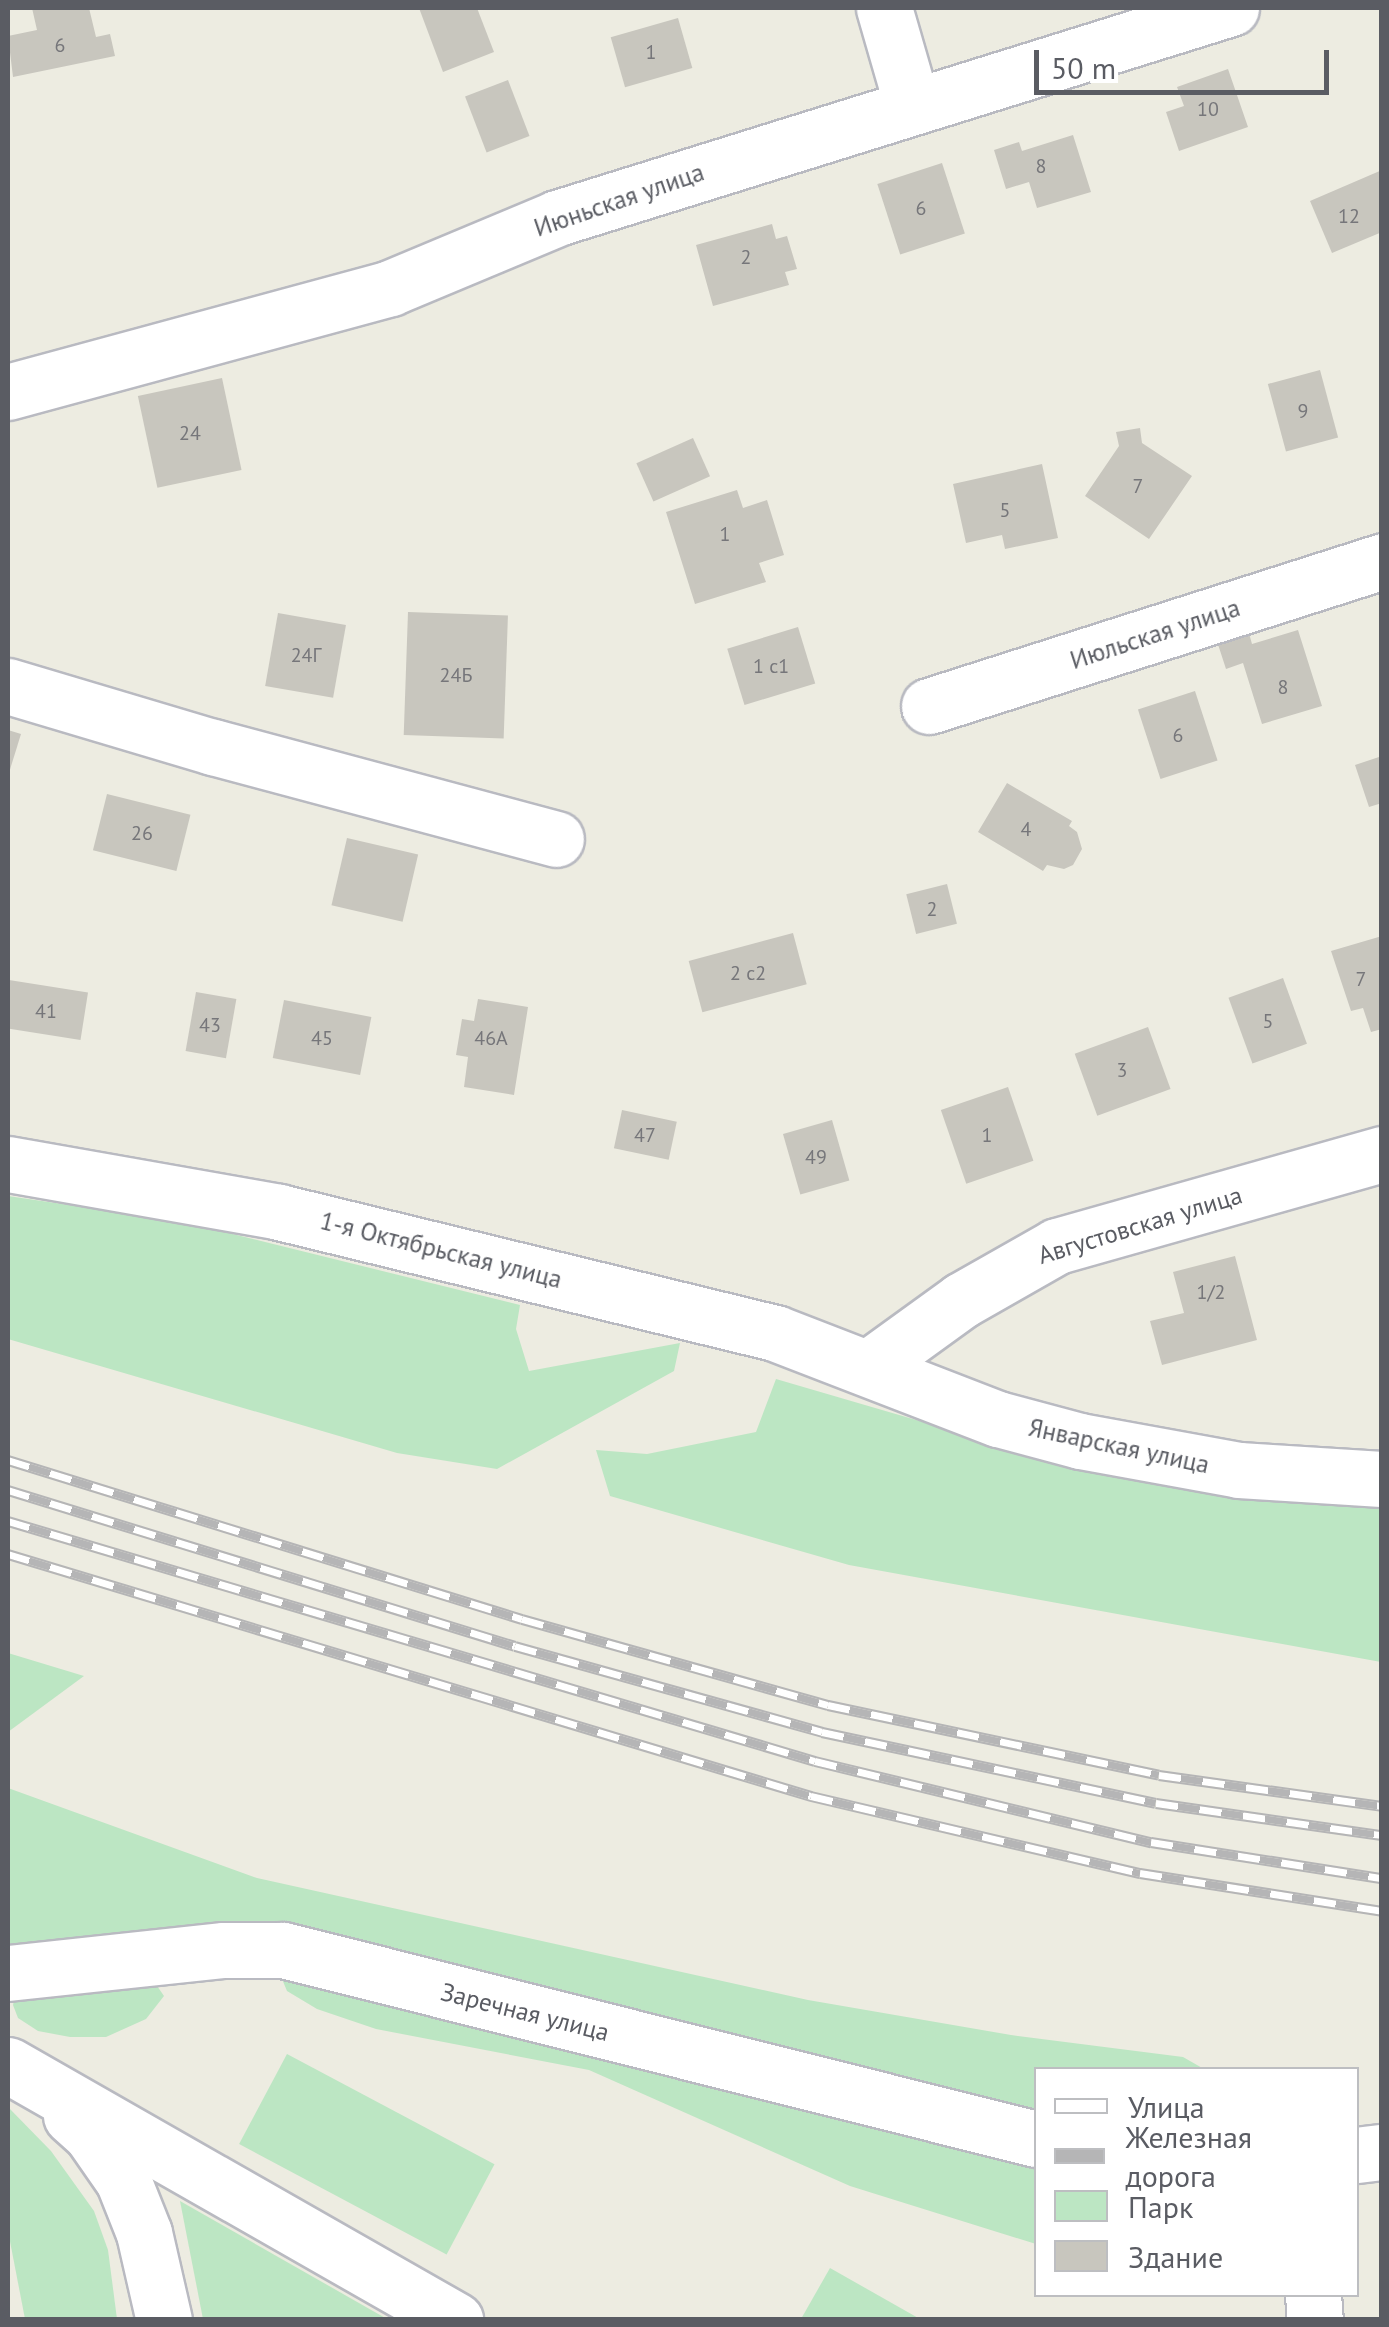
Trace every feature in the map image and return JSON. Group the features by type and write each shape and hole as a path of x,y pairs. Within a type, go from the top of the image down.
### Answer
{"street":[{"path":"884,8 912,105"},
{"name":"Июньская улица","path":"8,392 390,288 557,218 1231,8"},
{"name":"Июльская улица","path":"930,706 1382,561"},
{"path":"8,686 212,748 556,839"},
{"name":"Августовская улица","path":"868,1368 962,1300 1057,1246 1382,1154"},
{"name":"1-я Октябрьская улица","path":"8,1164 279,1212 383,1235 774,1333 868,1368"},
{"name":"Январская улица","path":"868,1368 998,1419 1080,1441 1239,1470 1382,1479"},
{"name":"Заречная улица","path":"8,1973 224,1950 283,1950 1034,2138"},
{"path":"8,2068 78,2121 124,2180 144,2232 164,2320"},
{"path":"8,2068 455,2320"}],"green space":[{"path":"8,1196 184,1222 520,1305 516,1329 529,1371 680,1343 674,1371 497,1469 397,1453 8,1339"},
{"path":"776,1379 1046,1458 1381,1500 1381,1662 849,1565 610,1496 596,1450 647,1454 756,1432"},
{"path":"8,1653 84,1676 8,1732"},
{"path":"8,1788 257,1878 808,2000 1011,2035 1183,2057 1200,2067 1034,2067 1034,2115 363,1960 8,1952"},
{"path":"291,1968 1034,2152 1034,2243 850,2186 589,2070 376,2029 317,2009 287,1991 282,1979"},
{"path":"151,1977 164,1996 146,2019 106,2037 70,2037 38,2031 18,2018 13,2005 16,1992"},
{"path":"287,2054 494,2164 447,2254 239,2144"},
{"path":"8,2107 51,2151 94,2211 108,2250 117,2319 25,2319 8,2231"},
{"path":"180,2201 387,2319 203,2319"},
{"path":"830,2268 920,2319 801,2319"}],"building":[{"path":"32,8 89,8 96,37 110,34 115,56 13,77 8,36 37,30"},
{"path":"419,8 477,8 494,52 443,72"},
{"path":"678,18 692,68 625,87 611,37"},
{"path":"1228,69 1248,127 1179,151 1166,112 1184,106 1177,87"},
{"path":"508,80 530,136 487,152 465,96"},
{"path":"1073,135 1091,192 1037,208 1029,182 1006,189 994,150 1019,142 1022,151"},
{"path":"942,163 965,233 900,254 877,184"},
{"path":"1382,170 1382,232 1332,253 1310,201"},
{"path":"772,224 776,239 787,236 797,269 785,272 789,285 713,306 696,245"},
{"path":"1320,370 1338,438 1286,452 1268,384"},
{"path":"222,378 242,470 157,488 138,396"},
{"path":"1140,428 1142,443 1192,476 1149,539 1085,496 1119,446 1116,432"},
{"path":"693,438 710,476 653,502 636,463"},
{"path":"1042,464 1058,538 1005,549 1002,535 966,543 953,484"},
{"path":"737,490 743,508 767,500 784,555 759,563 766,582 695,604 666,512"},
{"path":"408,612 508,615 504,738 404,735"},
{"path":"278,613 346,625 333,698 265,686"},
{"path":"1245,619 1252,644 1298,630 1322,706 1262,724 1243,663 1226,669 1213,629"},
{"path":"798,627 815,683 744,705 727,649"},
{"path":"1195,691 1218,760 1160,779 1138,710"},
{"path":"8,730 21,734 8,776"},
{"path":"1382,756 1382,803 1369,807 1355,765"},
{"path":"1007,783 1072,821 1069,826 1077,832 1082,849 1073,865 1064,869 1047,865 1043,871 978,832"},
{"path":"107,794 190,815 176,871 93,850"},
{"path":"347,838 418,854 403,922 331,905"},
{"path":"947,884 957,924 916,934 906,894"},
{"path":"793,933 807,984 702,1012 689,961"},
{"path":"1382,936 1382,1029 1371,1032 1363,1008 1351,1011 1331,951"},
{"path":"1283,978 1307,1044 1252,1064 1228,998"},
{"path":"9,980 88,993 81,1040 8,1028"},
{"path":"196,992 236,999 226,1058 186,1051"},
{"path":"478,999 528,1007 514,1095 464,1087 468,1057 456,1055 462,1019 474,1021"},
{"path":"284,1000 371,1017 360,1075 273,1058"},
{"path":"1148,1027 1171,1089 1097,1116 1075,1054"},
{"path":"1008,1087 1033,1161 966,1184 941,1110"},
{"path":"622,1110 677,1122 669,1160 614,1148"},
{"path":"832,1120 849,1181 800,1195 783,1134"},
{"path":"1235,1256 1257,1340 1162,1365 1150,1321 1184,1313 1173,1272"}],"railway":[{"path":"8,1460 522,1619 828,1705 1159,1775 1382,1806"},
{"path":"8,1490 515,1646 822,1732 1156,1803 1382,1835"},
{"path":"8,1521 815,1761 1151,1842 1382,1878"},
{"path":"8,1554 811,1796 1140,1873 1382,1911"}]}
